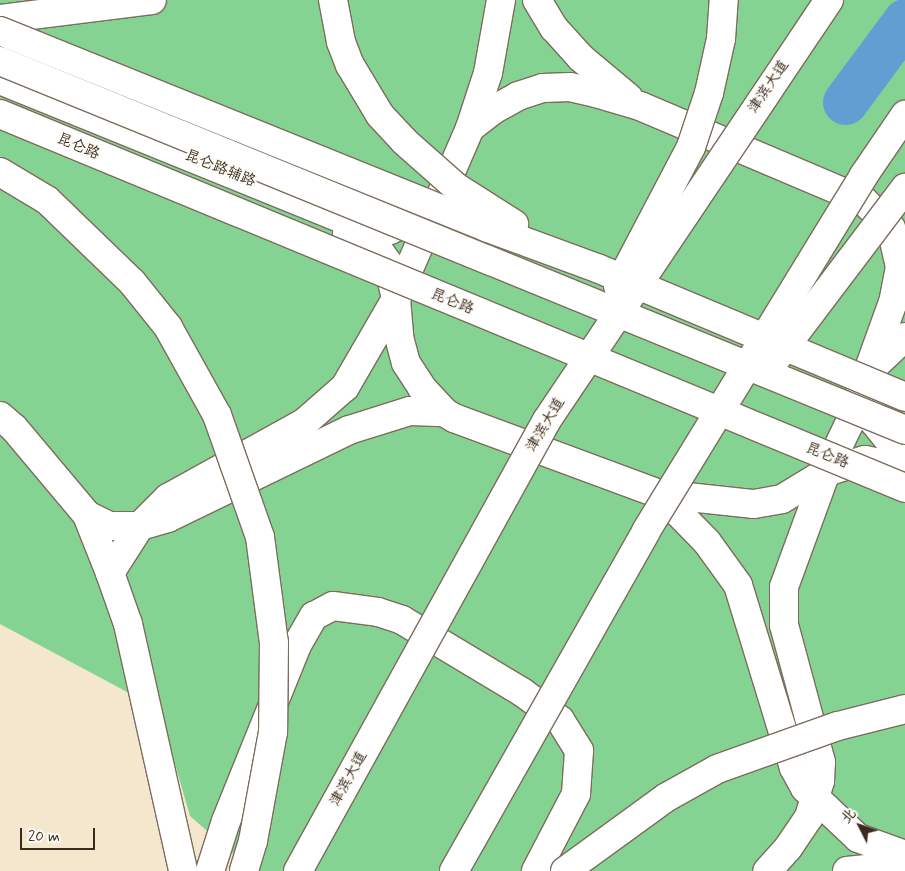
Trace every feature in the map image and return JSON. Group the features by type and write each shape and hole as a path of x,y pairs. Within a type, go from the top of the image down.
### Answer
{"main road":[{"path":"0,19 152,0"},
{"path":"333,0 341,42 350,66 380,115 404,141 456,187 492,212 596,268"},
{"path":"110,572 140,526 168,498 192,482 305,422 328,405 361,362 396,299 437,200 470,128 488,73 501,0"},
{"path":"537,0 554,28 581,58 640,106"},
{"path":"547,420 691,147 709,93 719,48 724,0"},
{"name":"津滨大道","path":"298,871 547,420 830,0"},
{"path":"0,31 488,228 596,268 905,397"},
{"path":"0,61 905,430"},
{"name":"昆仑路辅路","path":"0,80 376,231 412,222 437,200"},
{"path":"470,128 501,105 543,88 587,91 640,106 864,201 905,213"},
{"name":"昆仑路辅路","path":"0,94 369,241 386,262 396,299 399,337 406,363 444,412"},
{"name":"昆仑路","path":"0,114 905,488"},
{"path":"454,871 646,531 864,175 905,116"},
{"path":"0,172 48,200 132,282 168,327 217,415 260,537 274,643 273,732 253,841 244,871"},
{"path":"646,531 905,188"},
{"path":"766,871 788,848 816,800 821,762 782,606 787,573 826,472 842,442 870,370 894,302 900,267 891,228 864,201"},
{"path":"905,337 870,370 868,395 874,422 890,442 905,451"},
{"path":"87,515 110,526 140,526 168,518 349,430 410,411 444,412 660,494 754,504 782,499 826,472 865,460 905,468"},
{"path":"0,416 14,428 87,515 110,572 128,624 183,871"},
{"path":"660,494 707,542 738,585 794,768 816,800 858,838 905,855"},
{"path":"210,871 226,821 297,645 314,616 333,606 378,612 402,620 522,692 560,720 579,751 576,794 536,871"},
{"path":"565,871 660,802 717,769 838,726 905,709"},
{"path":"847,871 905,865"}],"green space":[{"path":"0,0 905,0 905,871 253,871 190,816 159,709 0,624"}],"waterway":[{"path":"845,102 905,21"}]}
